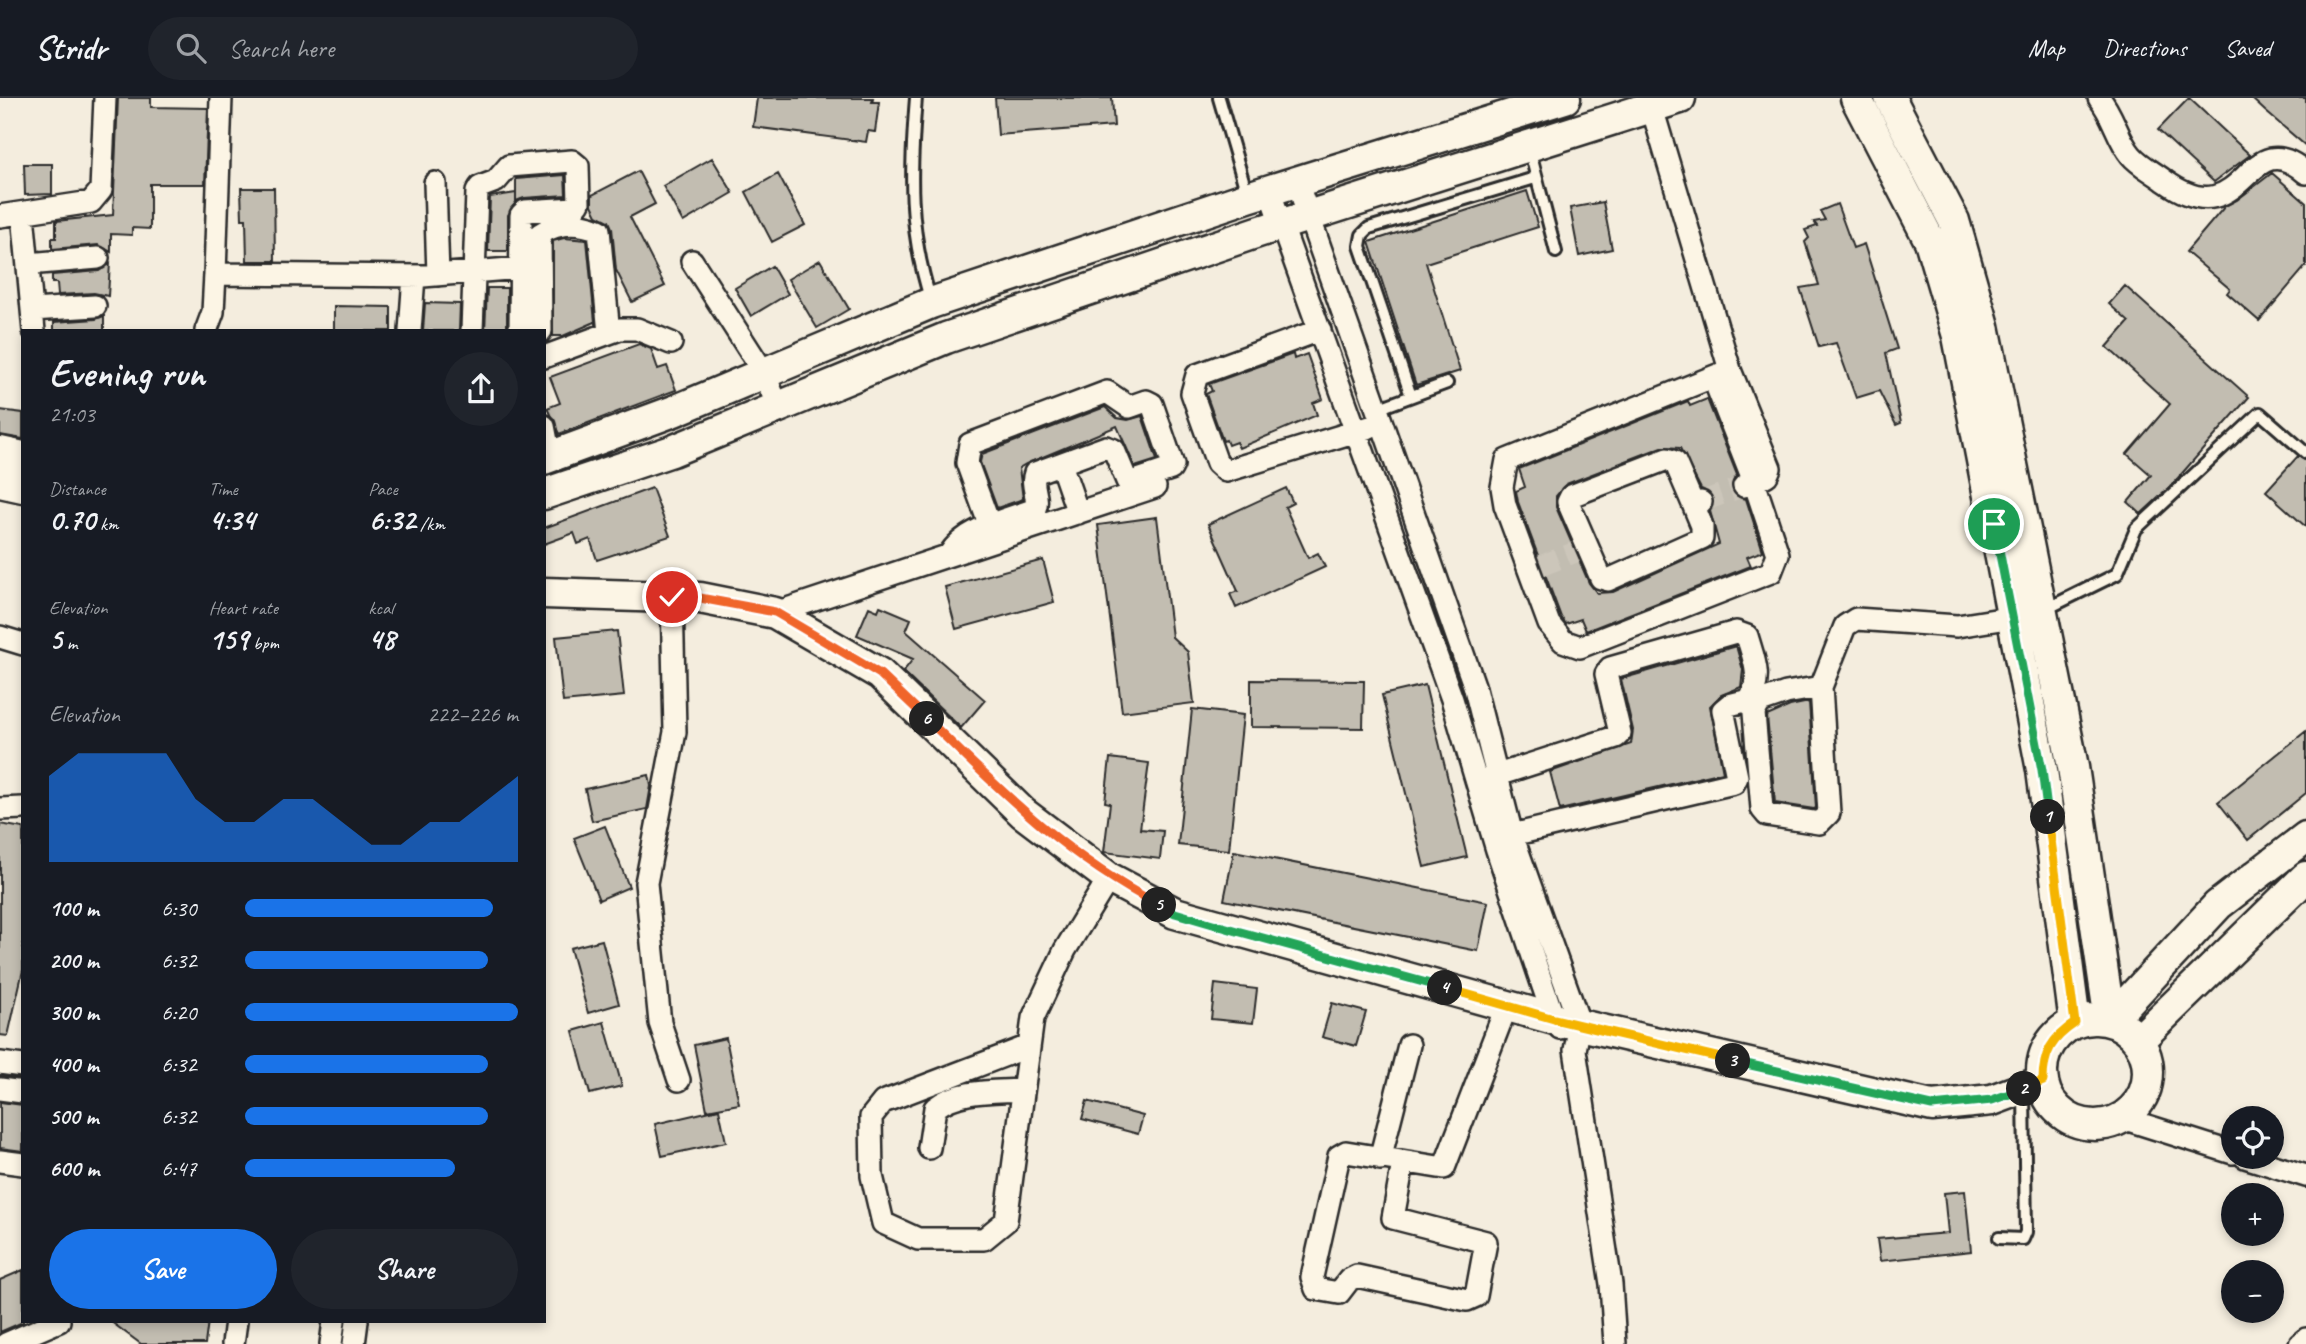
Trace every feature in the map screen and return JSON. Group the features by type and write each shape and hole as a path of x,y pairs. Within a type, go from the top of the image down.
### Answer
{"street":[{"path":"0,216 91,202 101,190 105,98"},
{"path":"207,329 213,312 221,98"},
{"path":"547,458 674,411 932,303 1271,190 1565,98"},
{"path":"546,493 672,451 943,340 1295,221 1522,150 1649,103 1679,98"},
{"path":"1856,98 1930,241 1958,336 2042,770 2075,1023"},
{"path":"1890,98 1958,234 1984,326 2073,767 2110,1021"},
{"path":"2099,98 2115,121 2131,155 2182,193 2201,199 2216,198 2230,191 2255,166 2268,159 2285,160 2306,173"},
{"path":"1649,103 1722,374 1770,468 1767,475 1749,484 1778,554 1771,572 1580,647 1563,641 1549,624 1534,568 1505,505 1502,487 1507,460 1722,374"},
{"path":"1504,117 1522,150"},
{"path":"472,329 480,187 496,181 509,166 572,161 578,166 579,203 575,208 524,211 521,215 520,329"},
{"path":"435,184 438,275"},
{"path":"1271,190 1295,221 1379,416 1474,685 1487,779 1570,1031"},
{"path":"1271,190 1295,221 1320,330 1452,699 1512,835 1570,1031 1611,1284 1615,1344"},
{"path":"23,214 33,320 95,306"},
{"path":"541,329 540,234 553,225 584,224 599,230 609,333"},
{"path":"27,264 98,258"},
{"path":"692,261 764,373 778,407"},
{"path":"215,274 414,276 521,268"},
{"path":"410,329 414,276"},
{"path":"932,303 943,340"},
{"path":"546,356 609,333 637,329 671,343"},
{"path":"1320,330 1197,376 1192,393 1217,463 1226,471 1358,431 1379,416"},
{"path":"949,555 957,542 1035,509 1038,503 1032,480 1035,473 1106,447 1114,450 1126,481 1132,482 1173,465 1152,404 1146,401 1129,407 1107,393 970,444 967,463 990,526"},
{"path":"0,452 21,457"},
{"path":"1667,459 1675,462 1697,503 1702,538 1608,580 1601,578 1585,548 1568,502 1571,496 1667,459"},
{"path":"1061,464 1078,513"},
{"path":"0,482 21,487"},
{"path":"775,612 1157,486"},
{"path":"546,593 700,598 775,612 880,674 1023,813 1109,878 1175,913 1507,1005 1570,1031 1932,1106 1992,1100 2033,1085 2049,1046 2060,1032 2075,1023 2092,1019 2110,1021 2126,1029 2138,1041 2146,1057 2146,1084 2135,1107 2122,1118 2098,1125 2073,1121 2033,1085"},
{"path":"672,597 675,732 646,883 660,1023 679,1080"},
{"path":"1821,687 1786,693 1760,702 1754,713 1762,809 1767,816 1819,823 1829,813 1821,687 1845,626 1856,619 1956,626 2013,619 2042,611"},
{"path":"1487,779 1616,737 1620,733 1606,674 1610,668 1736,632 1747,636 1759,677 1757,688 1749,700 1728,705 1723,710 1737,777 1734,783 1512,835"},
{"path":"0,637 21,643"},
{"path":"0,809 21,808"},
{"path":"2110,1021 2218,905 2306,837"},
{"path":"2138,1041 2306,877"},
{"path":"1029,1046 883,1102 871,1116 872,1176 883,1223 918,1239 984,1240 1006,1221 1033,1018 1065,950 1109,878"},
{"path":"1403,1163 1393,1216 1395,1220 1486,1242 1478,1291 1472,1299 1357,1276 1349,1280 1339,1293 1316,1289 1313,1285 1339,1156 1346,1152 1438,1169 1449,1164 1507,1005"},
{"path":"1380,1158 1409,1045"},
{"path":"0,1063 21,1066"},
{"path":"0,1088 21,1091"},
{"path":"929,1148 935,1108 944,1102 959,1095 1023,1090"},
{"path":"2122,1118 2221,1149"},
{"path":"0,1161 21,1164"},
{"path":"2284,1169 2306,1176"},
{"path":"6,1344 54,1323"},
{"path":"233,1344 236,1323"},
{"path":"331,1344 334,1323"},
{"path":"354,1344 357,1323"},
{"path":"2300,1344 2306,1339"}],"lane":[{"path":"916,98 911,196 917,259 932,303"},
{"path":"1219,98 1271,190"},
{"path":"1522,150 1535,178 1556,253"},
{"path":"1411,396 1360,246 1362,235 1369,228 1535,178"},
{"path":"1379,416 1411,396 1447,383"},
{"path":"2042,611 2117,574 2136,529 2260,413 2306,453"},
{"path":"1999,1238 2023,1239 2026,1232 2033,1085"}],"building":[{"path":"118,98 151,98 151,107 208,108 205,184 150,184 150,229 132,228 132,235 111,234 111,252 98,245 52,249 52,238 56,238 56,221 113,215"},
{"path":"757,98 873,98 872,102 879,102 875,132 868,131 866,142 753,127"},
{"path":"995,98 1112,98 1114,126 998,135"},
{"path":"2189,98 2250,155 2214,182 2158,130"},
{"path":"2251,98 2306,98 2306,146 2265,111"},
{"path":"712,158 733,193 683,222 663,186"},
{"path":"24,164 52,164 52,194 25,195"},
{"path":"638,171 655,204 630,217 665,286 632,302 616,270 612,228 609,221 597,215 592,205 592,195"},
{"path":"2272,173 2306,203 2306,266 2259,321 2227,293 2230,289 2186,252 2225,206"},
{"path":"778,174 805,225 772,242 746,192"},
{"path":"565,175 566,195 516,201 516,179"},
{"path":"241,188 274,188 275,261 247,261 246,219 242,219"},
{"path":"1527,191 1538,227 1426,263 1460,371 1416,385 1369,242"},
{"path":"516,193 516,202 508,215 508,251 488,251 490,197"},
{"path":"1603,202 1612,249 1579,256 1570,208"},
{"path":"1837,204 1853,248 1864,244 1897,349 1886,353 1901,423 1896,425 1879,391 1856,398 1836,343 1819,347 1800,288 1819,285 1805,242 1809,238 1805,230 1817,226 1814,222 1825,220 1820,211"},
{"path":"564,238 587,240 595,322 563,336 553,336 553,241"},
{"path":"820,260 849,309 817,328 788,279"},
{"path":"110,263 108,296 94,293 58,295 57,283 52,283 52,275 99,271"},
{"path":"772,266 788,294 751,316 735,288"},
{"path":"2125,286 2249,397 2170,487 2141,514 2128,502 2151,475 2127,454 2170,404 2107,347 2129,322 2109,304"},
{"path":"487,288 507,288 507,329 485,329"},
{"path":"425,303 460,304 459,329 423,329"},
{"path":"334,306 391,307 391,329 334,329"},
{"path":"104,316 104,329 54,329 54,322"},
{"path":"639,344 651,349 658,369 667,366 676,390 559,434 547,408 560,403 550,377"},
{"path":"1293,354 1294,359 1307,354 1323,399 1313,403 1317,415 1239,448 1236,442 1228,445 1226,440 1223,441 1206,394 1212,391 1209,384"},
{"path":"1707,399 1737,475 1731,483 1732,490 1736,497 1746,499 1763,551 1747,557 1751,566 1586,631 1581,619 1566,624 1518,502 1516,491 1525,487 1519,469 1688,401 1690,406","holes":["1662,447 1680,448 1701,489 1711,493 1714,505 1710,511 1719,544 1613,592 1597,593 1589,583 1556,507 1556,496 1566,484"]},
{"path":"1105,407 1117,418 1128,420 1142,416 1157,460 1135,467 1117,426 1019,468 1023,499 997,508 980,462 982,454"},
{"path":"0,410 21,413 21,439 0,435"},
{"path":"2298,456 2306,461 2306,527 2266,491"},
{"path":"652,488 670,536 597,560 590,539 578,544 574,533 546,543 546,527"},
{"path":"1286,488 1293,503 1285,507 1308,558 1318,553 1325,567 1236,608 1230,594 1238,591 1208,524"},
{"path":"1157,517 1172,637 1188,652 1194,703 1122,712 1098,525"},
{"path":"1043,560 1054,602 956,629 945,587"},
{"path":"880,606 911,619 906,631 985,700 961,728 903,672 913,659 857,635 869,607 878,611"},
{"path":"617,631 624,696 563,702 556,637"},
{"path":"1736,646 1743,670 1741,687 1721,695 1710,706 1723,772 1560,810 1550,772 1631,744 1633,730 1621,679"},
{"path":"1251,680 1364,681 1363,728 1251,727"},
{"path":"1425,685 1467,857 1424,867 1382,695"},
{"path":"1809,702 1814,809 1775,803 1767,716 1790,706"},
{"path":"1192,709 1243,715 1229,850 1178,845"},
{"path":"2306,731 2306,793 2248,840 2218,802"},
{"path":"1110,758 1149,763 1140,829 1163,831 1160,859 1104,852 1110,803 1105,802"},
{"path":"649,775 651,786 647,809 592,821 585,789"},
{"path":"0,824 21,828 21,979 8,1036 0,1035"},
{"path":"605,826 629,887 599,900 574,838"},
{"path":"1234,851 1488,902 1478,951 1224,900"},
{"path":"602,940 619,1004 588,1013 570,948"},
{"path":"1215,984 1257,989 1253,1023 1211,1019"},
{"path":"1332,1003 1366,1012 1356,1046 1322,1037"},
{"path":"604,1022 622,1086 590,1094 573,1031"},
{"path":"726,1038 739,1104 707,1110 694,1045"},
{"path":"1087,1101 1143,1116 1138,1134 1082,1119"},
{"path":"0,1102 21,1105 21,1151 0,1148"},
{"path":"719,1109 726,1142 662,1156 655,1124"},
{"path":"1965,1191 1971,1251 1880,1261 1877,1239 1948,1233 1944,1193"},
{"path":"21,1271 21,1323 0,1332 0,1280"},
{"path":"113,1323 208,1323 205,1344 141,1344"}],"tunnel":[{"path":"1701,502 1744,486"},
{"path":"1538,567 1583,549"}],"route":[{"path":"672,597 700,598 775,612 792,625 880,674 1023,813 1109,878 1175,913 1554,1019 1932,1106 1992,1100 2043,1081 2043,1063 2049,1046 2060,1032 2075,1023 2042,770 1994,524"}]}
